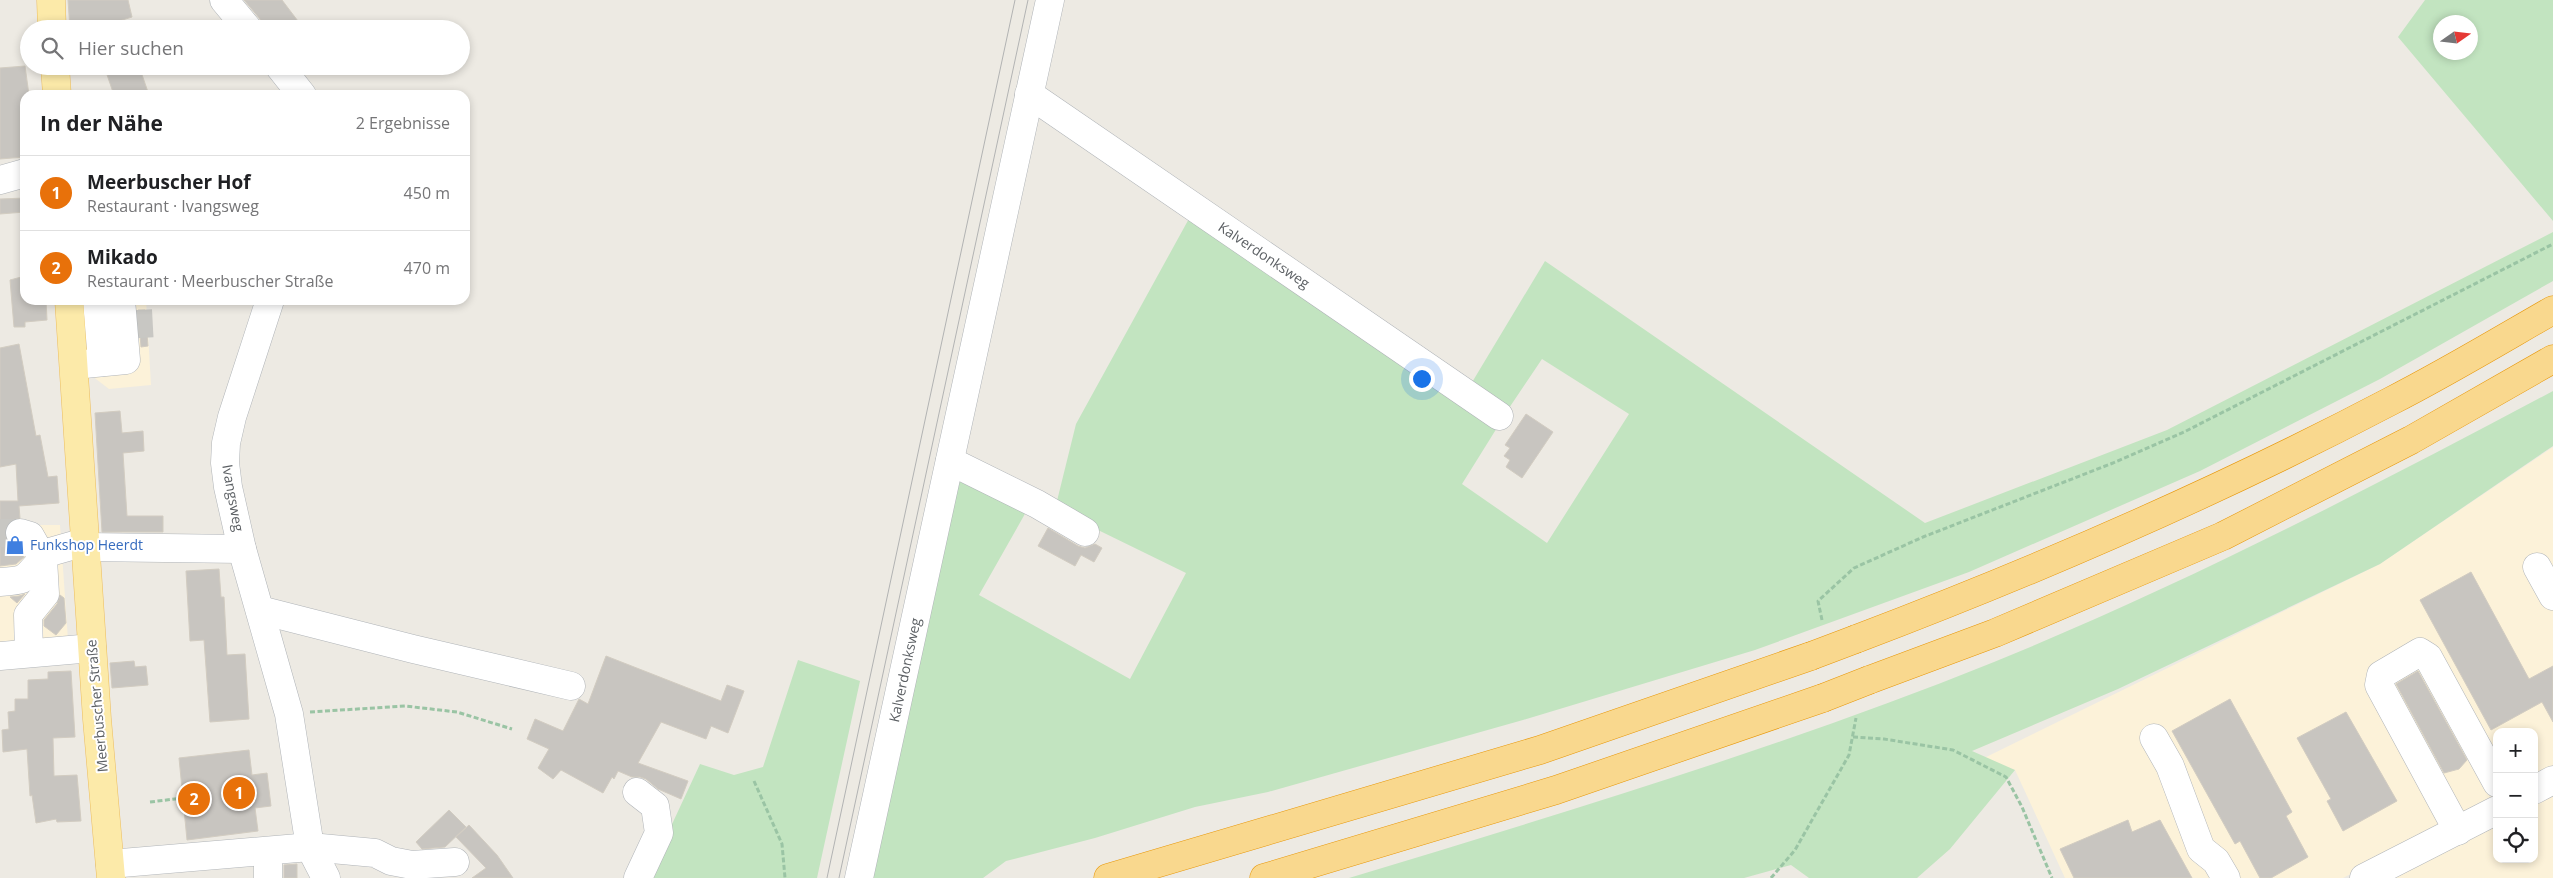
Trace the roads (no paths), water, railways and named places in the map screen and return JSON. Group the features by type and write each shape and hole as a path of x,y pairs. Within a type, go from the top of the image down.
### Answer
{"highway":[{"path":"1108,878 1540,750 1856,640 1977,594 2197,497 2391,401 2553,310"},
{"path":"1264,878 1556,790 1823,698 1995,633 2223,536 2411,440 2553,359"}],"main road":[{"path":"51,0 52,20"},
{"path":"55,75 56,90"},
{"name":"Meerbuscher Straße","path":"69,305 92,648 111,871"}],"street":[{"path":"224,0 241,20"},
{"name":"Kalverdonksweg","path":"859,878 1050,0"},
{"path":"286,75 298,90"},
{"name":"Kalverdonksweg","path":"1029,94 1499,416"},
{"path":"0,180 20,174"},
{"path":"99,305 123,357"},
{"path":"123,357 132,305"},
{"name":"Ivangsweg","path":"268,305 232,417 226,443 228,487 242,549 289,714 310,847 326,878"},
{"path":"74,365 123,357"},
{"path":"950,461 1037,504 1085,532"},
{"path":"20,533 30,536 43,559 45,594 28,615 29,653"},
{"path":"0,582 22,581 28,577 50,552 85,545 242,549"},
{"path":"2537,567 2553,596"},
{"path":"260,610 404,647 571,686"},
{"path":"0,656 92,648"},
{"path":"2458,831 2379,686 2381,675 2420,652 2428,657 2493,776"},
{"path":"2154,738 2170,766 2201,849 2216,861 2226,878"},
{"path":"2538,788 2553,780"},
{"path":"637,792 655,806 658,833 638,878"},
{"path":"2364,878 2493,812"},
{"name":"Meerbuscher Straße","path":"111,871 155,857 205,868 310,847 375,853 390,861 412,864 455,862"}],"tunnel":[{"path":"138,310 140,347"},
{"path":"0,533 20,533"}],"tram line":[{"path":"827,878 1015,0"},
{"path":"839,878 1028,0"}],"place":[{"name":"Funkshop Heerdt","path":"15,545"},
{"name":"Meerbuscher Hof","path":"239,793"},
{"name":"Mikado","path":"194,799"}]}
